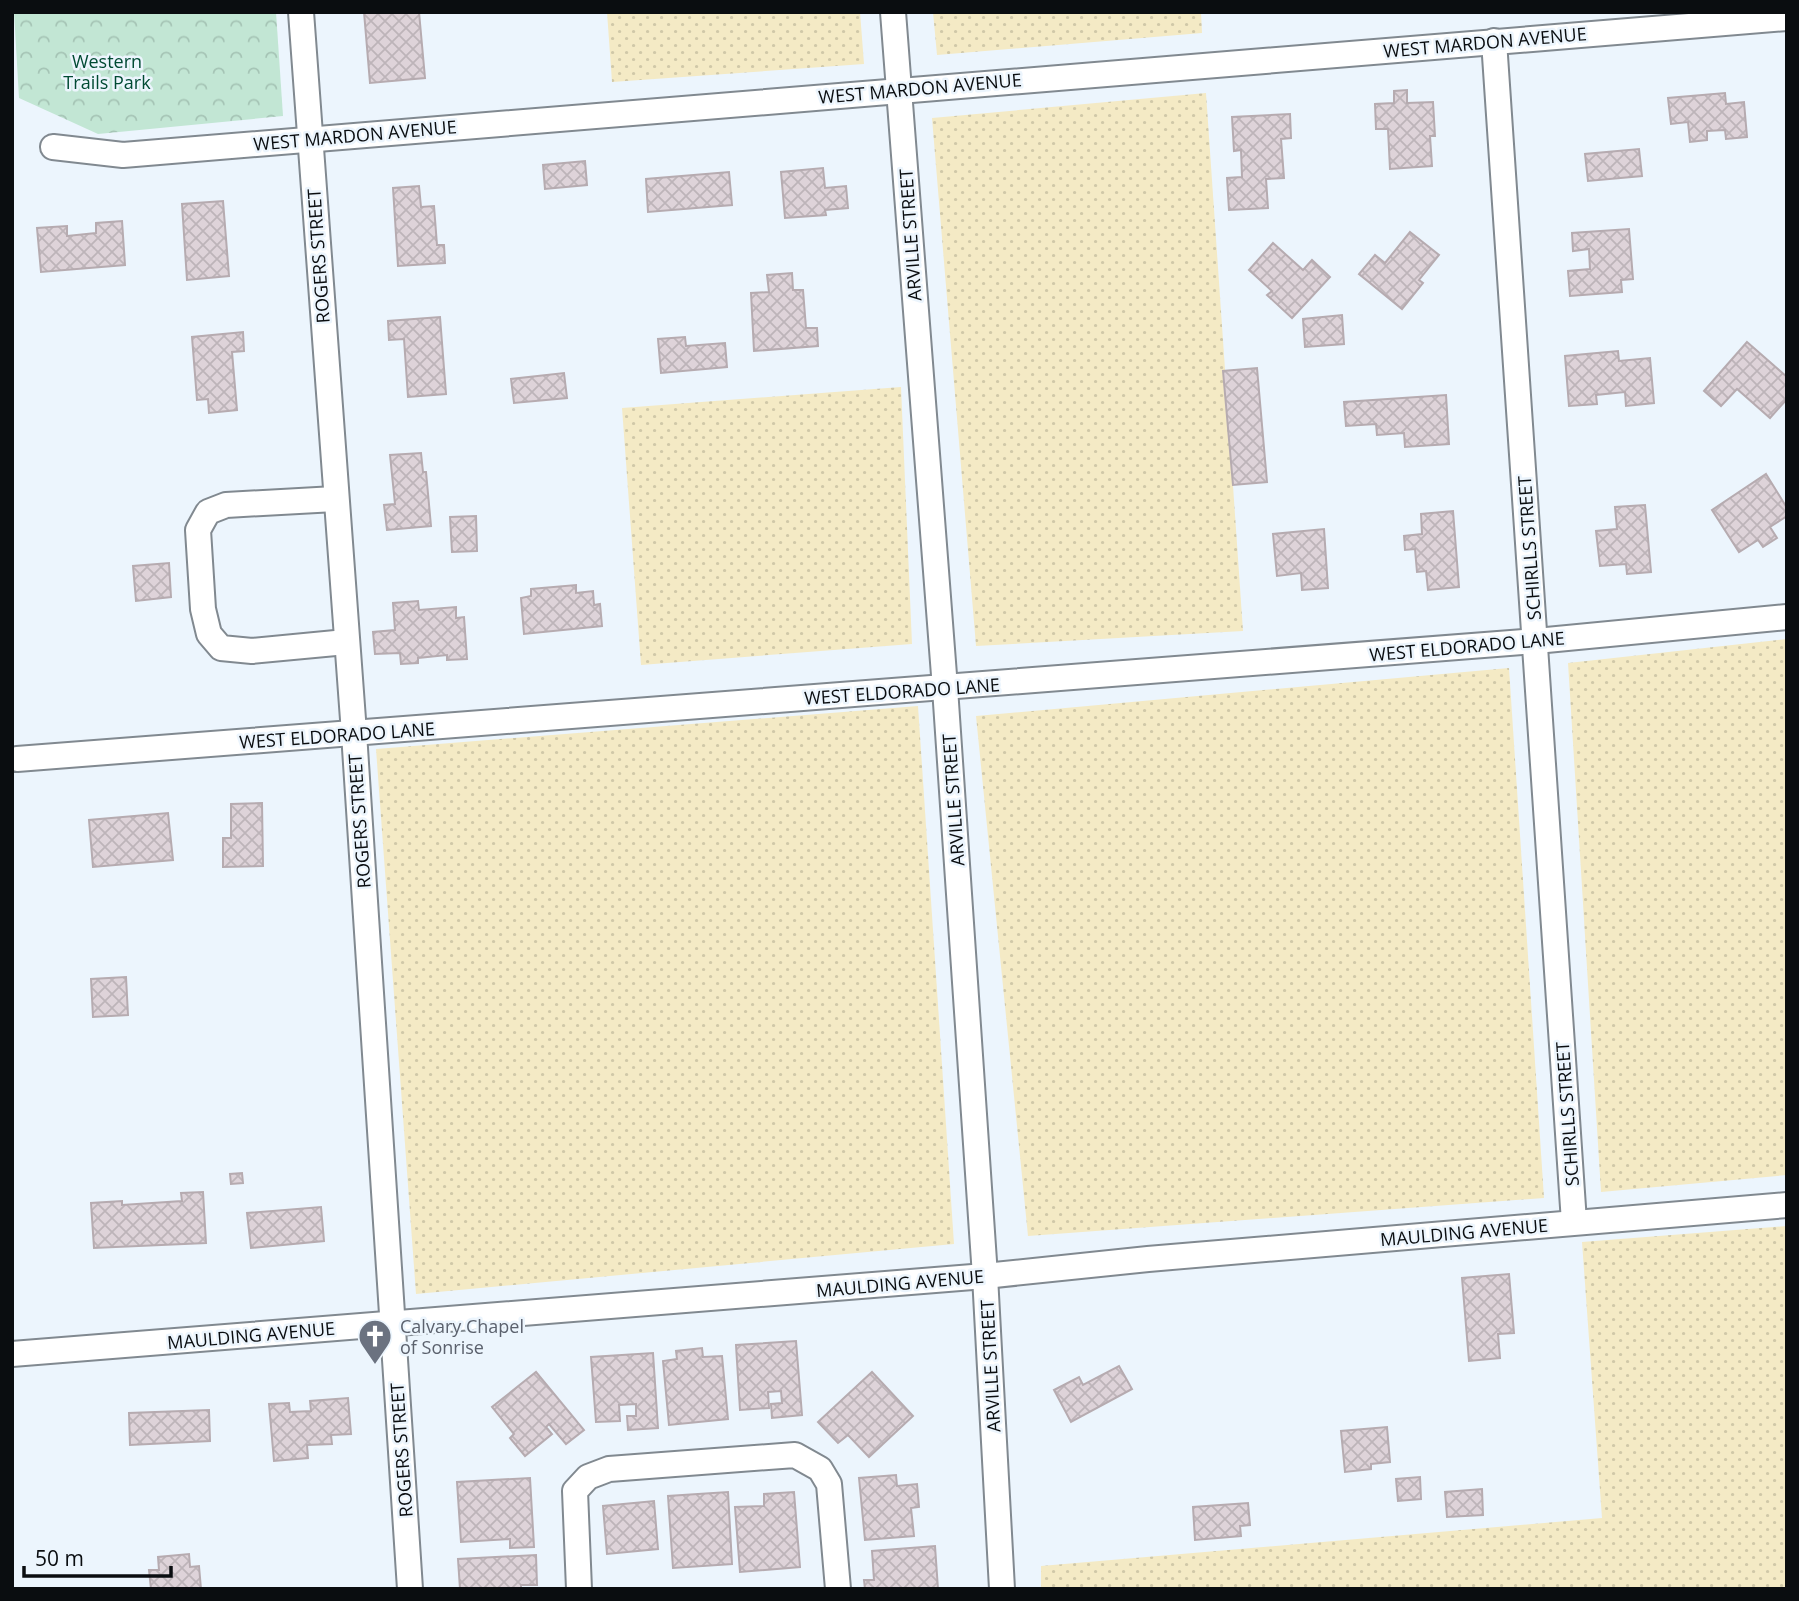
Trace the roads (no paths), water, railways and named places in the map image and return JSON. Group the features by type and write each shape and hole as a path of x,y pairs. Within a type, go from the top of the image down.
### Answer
{"street":[{"name":"ROGERS STREET","path":"301,12 354,733 410,1589"},
{"name":"ARVILLE STREET","path":"893,12 945,688 985,1276 1002,1589"},
{"name":"WEST MARDON AVENUE","path":"53,147 123,155 898,89 1787,18"},
{"name":"SCHIRLLS STREET","path":"1494,41 1574,1222"},
{"path":"335,499 226,505 208,512 198,530 202,609 209,634 221,648 252,651 346,642"},
{"name":"WEST ELDORADO LANE","path":"17,759 1536,641 1787,617"},
{"name":"MAULDING AVENUE","path":"12,1354 985,1276 1787,1205"},
{"path":"579,1589 575,1492 588,1477 608,1469 795,1455 820,1469 830,1484 838,1589"}],"place":[{"name":"Calvary Chapel of Sonrise","path":"375,1366"}],"park label":[{"name":"Western Trails Park","path":"107,71"}]}
